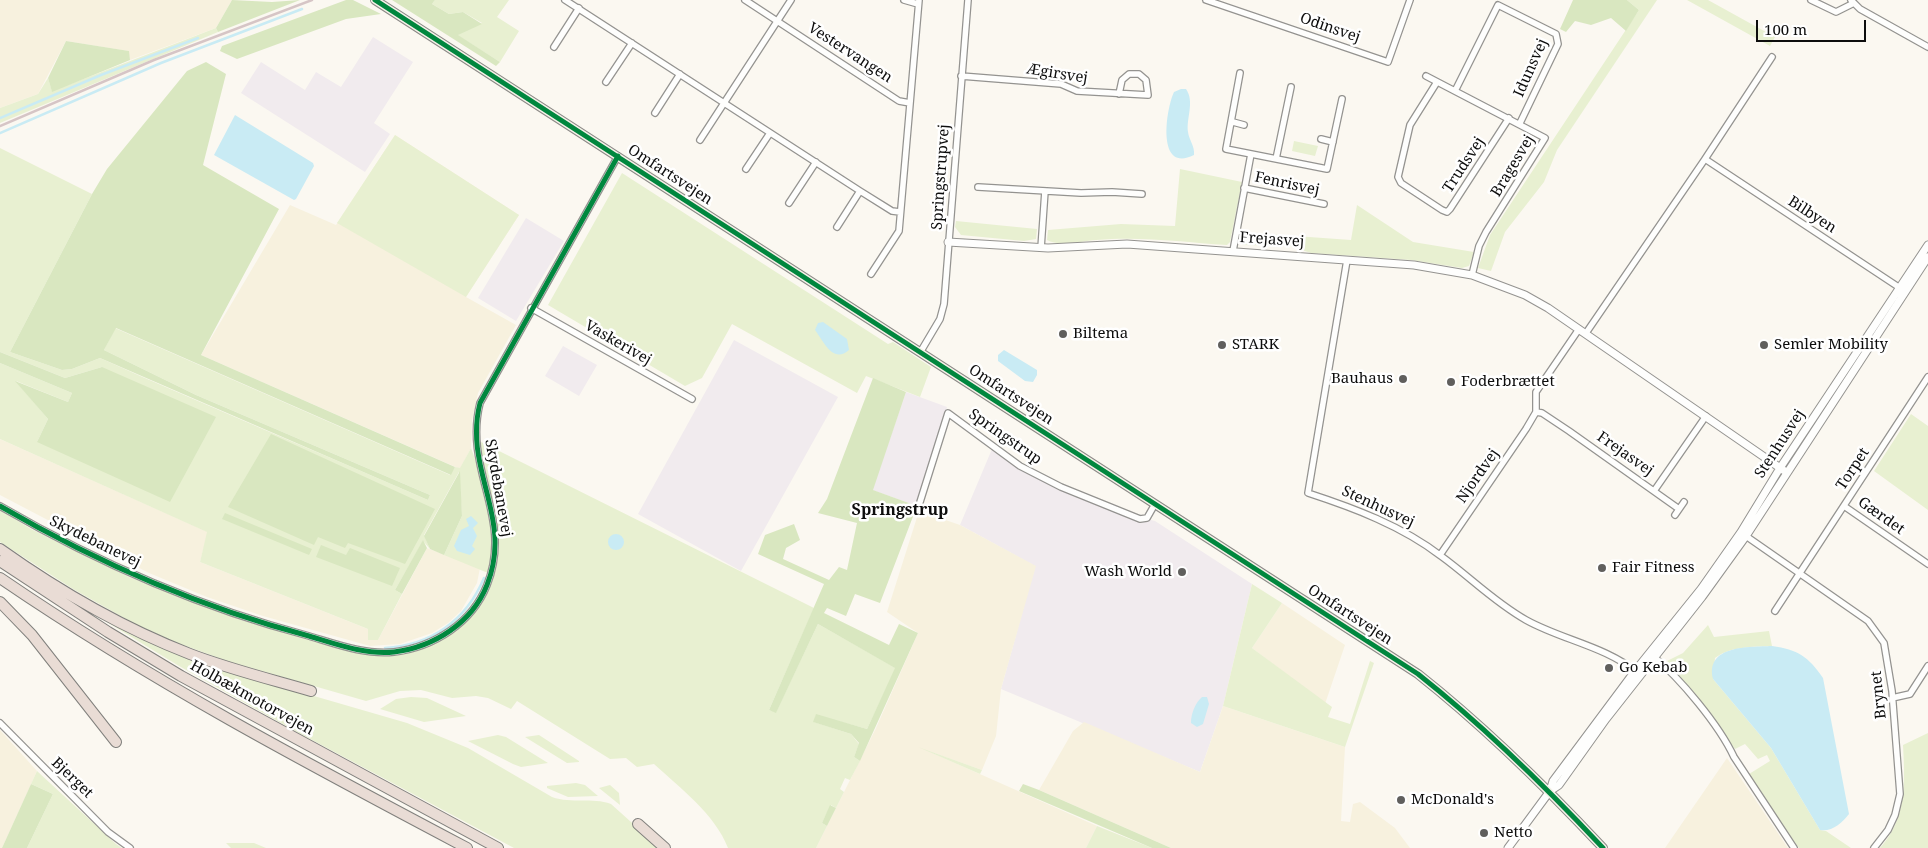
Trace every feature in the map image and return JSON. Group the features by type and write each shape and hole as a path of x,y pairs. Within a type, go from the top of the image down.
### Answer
{"highway":[{"path":"0,550 88,606 137,631 190,654 310,691"},
{"name":"Holbækmotorvejen","path":"0,561 108,632 181,676 498,848"},
{"name":"Holbækmotorvejen","path":"0,578 101,644 174,688 468,848"},
{"path":"0,602 32,635 116,742"},
{"path":"638,824 664,848"}],"main road":[{"name":"Omfartsvejen","path":"375,0 921,351 1418,674 1478,723 1550,791 1603,848"}],"street":[{"path":"566,0 860,191 892,211 900,212"},
{"name":"Vestervangen","path":"745,0 899,101 910,103"},
{"path":"700,140 792,0"},
{"name":"Vestervangen","path":"871,274 899,231 919,2 904,0"},
{"name":"Springstrupvej","path":"921,351 937,325 942,310 968,0"},
{"name":"Odinsvej","path":"1206,0 1388,62 1410,0"},
{"path":"1811,0 1836,12 1852,2 1928,47"},
{"name":"Idunsvej","path":"1456,92 1498,5 1556,34 1558,39 1558,45 1520,123"},
{"path":"554,47 579,8"},
{"path":"606,82 632,43"},
{"path":"1536,412 1536,392 1583,331 1705,159 1772,57"},
{"name":"Fenrisvej","path":"1240,73 1230,117 1233,122 1226,149 1327,169 1342,99"},
{"path":"655,113 680,74"},
{"name":"Ægirsvej","path":"961,76 1061,84 1076,92 1119,94 1148,95 1146,80 1138,74 1129,74 1122,80 1119,94"},
{"name":"Bragesvej","path":"1426,76 1543,135 1545,142 1486,232 1479,246 1472,275"},
{"name":"Trudsvej","path":"1437,82 1410,125 1398,176 1401,183 1442,210 1447,212 1450,209 1509,118"},
{"name":"Fenrisvej","path":"1276,159 1291,87"},
{"path":"1233,122 1244,125"},
{"path":"746,169 770,132"},
{"path":"1322,140 1333,142"},
{"name":"Fenrisvej","path":"1233,251 1251,154"},
{"name":"Skydebanevej","path":"0,506 46,532 131,575 248,619 372,652 398,651 431,642 452,630 473,610 482,596 493,567 496,530 479,462 476,436 478,411 484,395 531,308 618,156"},
{"name":"Bilbyen","path":"1705,159 1902,290"},
{"path":"789,203 816,162"},
{"path":"978,187 1142,194"},
{"name":"Fenrisvej","path":"1244,188 1324,204"},
{"path":"838,227 860,191"},
{"path":"1041,248 1045,191"},
{"name":"Frejasvej","path":"948,242 1041,248 1077,248 1118,244 1233,251 1414,264 1472,275 1525,295 1583,331 1783,470"},
{"name":"Stenhusvej","path":"1508,848 1550,791 1553,781 1652,655 1743,534 1902,290 1928,245"},
{"name":"Stenhusvej","path":"1902,290 1928,257"},
{"name":"Stenhusvej","path":"1347,260 1308,493 1371,516 1440,555 1510,611 1560,636 1606,653 1638,673"},
{"name":"Vaskerivej","path":"531,308 692,399"},
{"name":"Torpet","path":"1775,611 1928,377"},
{"name":"Frejasvej","path":"1536,412 1542,413 1679,509"},
{"name":"Njordvej","path":"1440,555 1536,412"},
{"name":"Springstrup","path":"920,502 948,413 1020,466 1061,487 1136,518 1147,518 1155,504"},
{"name":"Frejasvej","path":"1654,491 1706,416"},
{"path":"1675,515 1684,502"},
{"name":"Gærdet","path":"1844,506 1928,564"},
{"path":"1743,534 1799,574"},
{"name":"Brynet","path":"1799,574 1868,621 1878,632 1888,656 1900,794 1895,815 1888,830 1874,848"},
{"path":"1652,655 1686,690 1728,745 1794,848"},
{"path":"1892,698 1910,694 1928,666"},
{"name":"Bjerget","path":"0,723 102,825 130,848"}],"shaded area":[{"path":"0,0 232,0 216,28 130,60 128,51 66,41 38,94 0,108"},
{"path":"373,37 413,62 374,123 390,134 365,172 241,93 261,62 305,90 316,72 341,87"},
{"path":"395,135 519,215 466,297 516,325 478,393 472,420 471,448 460,469 201,355 290,205 336,225"},
{"path":"526,218 564,241 516,321 478,298"},
{"path":"734,340 838,397 741,571 638,514"},
{"path":"563,346 597,365 579,396 545,376"},
{"path":"906,392 947,407 917,506 872,490"},
{"path":"0,439 208,532 200,562 368,629 378,640 427,548 480,568 477,583 461,611 448,623 432,633 400,644 370,646 263,616 207,597 149,573 0,495"},
{"path":"992,449 1020,470 1071,495 1104,508 1155,521 1252,584 1223,706 1200,772 1001,689 1035,566 960,525"},
{"path":"919,511 960,525 1036,566 1001,689 996,736 982,770 928,751 1097,826 1086,848 816,848 876,728 918,633 887,612"},
{"path":"1282,603 1345,645 1325,704 1252,648"},
{"path":"1223,706 1345,747 1341,821 1350,822 1353,804 1360,802 1395,828 1410,848 1171,848 1039,790 1073,731 1084,722 1200,772"},
{"path":"0,730 37,771 2,848 0,848"},
{"path":"1727,758 1788,848 1665,848"}],"green space":[{"path":"232,0 272,2 300,0 218,32 216,28"},
{"path":"346,0 353,0 381,14 346,19 237,59 220,51 222,46"},
{"path":"392,0 435,0 432,4 449,14 463,12 482,24 458,35 500,62 496,66"},
{"path":"435,0 509,0 497,17 519,31 500,62 457,35 482,23 463,12 449,14 432,4"},
{"path":"1573,0 1627,0 1639,10 1626,31 1611,18 1591,25 1575,21 1566,32 1560,29"},
{"path":"1627,0 1657,0 1557,150 1544,182 1505,232 1491,271 1478,268 1490,235 1639,10"},
{"path":"1687,0 1708,0 1775,37 1770,46"},
{"path":"216,28 218,32 0,123 0,108 38,94 48,78 52,91"},
{"path":"66,41 129,51 130,60 52,92 48,78"},
{"path":"206,62 226,74 203,165 279,209 201,355 455,467 451,475 116,328 104,350 196,395 430,495 428,500 100,358 72,369 62,370 10,352 92,194 107,169 187,71"},
{"path":"395,135 519,215 466,297 337,223"},
{"path":"1294,141 1318,146 1315,156 1292,151"},
{"path":"0,148 92,194 10,352 62,370 72,369 100,358 428,500 430,495 196,395 104,350 115,328 450,475 455,467 460,468 471,448 490,510 493,542 492,558 488,573 444,555 462,516 459,472 424,535 430,549 423,541 395,590 402,594 378,640 368,640 368,629 200,562 207,532 0,439 0,363 72,393 68,402 16,381 48,419 37,442 102,367 65,378 0,352"},
{"path":"1180,169 1242,182 1230,242 1227,245 1145,239 1112,239 1064,243 1047,240 1048,230 1121,224 1175,226"},
{"path":"622,173 888,344 893,342 931,367 920,397 866,376 857,393 732,324 702,378 685,386 548,305"},
{"path":"1357,205 1413,242 1474,252 1469,266 1462,268 1411,260 1311,253 1290,246 1243,245 1238,241 1239,232 1351,240"},
{"path":"956,221 1037,229 1036,239 1024,241 961,235 955,227"},
{"path":"0,352 65,378 102,367 216,417 170,502 37,442 48,419 15,381 68,402 72,393 0,363"},
{"path":"873,378 906,392 873,490 917,506 880,603 855,594 846,616 827,608 824,613 889,645 899,624 918,633 860,761 854,757 859,743 851,734 813,722 816,714 867,729 895,668 818,624 776,713 769,710 824,584 758,554 765,535 794,524 800,540 786,548 783,559 829,580 839,567 847,570 857,523 818,513 827,499"},
{"path":"1911,414 1928,426 1928,510 1874,471"},
{"path":"271,434 435,509 405,564 348,543 345,548 318,537 314,545 228,507"},
{"path":"479,441 814,608 769,710 776,712 818,624 896,668 867,729 816,715 814,722 851,734 859,744 854,757 860,761 850,780 845,778 840,789 844,792 836,808 831,805 822,823 827,826 816,848 728,848 715,824 706,813 654,764 637,767 626,758 610,759 517,701 511,709 488,698 476,696 452,698 421,690 400,691 366,701 227,661 175,642 133,623 73,589 0,542 0,510 31,529 129,577 241,620 337,647 406,652 459,627 490,582 495,570 498,555 497,524"},
{"path":"460,471 462,516 444,555 430,549 424,536"},
{"path":"225,513 312,549 309,555 222,519"},
{"path":"423,540 427,548 402,594 395,590"},
{"path":"321,545 346,555 350,548 400,568 392,586 316,557"},
{"path":"1252,584 1282,603 1252,648 1332,707 1328,717 1350,724 1370,661 1374,663 1345,747 1223,706"},
{"path":"92,613 252,678 407,723 468,748 552,797 611,804 660,848 514,848 299,733 179,666"},
{"path":"1708,625 1714,637 1769,631 1772,646 1735,649 1715,658 1713,679 1771,748 1820,830 1826,831 1851,848 1799,848 1751,781 1749,774 1770,761 1767,755 1758,759 1745,744 1735,749 1667,661 1683,653"},
{"path":"411,697 427,698 466,716 424,722 380,709 396,699"},
{"path":"1928,733 1928,848 1880,848 1889,836 1900,812 1904,786 1903,745"},
{"path":"498,735 506,737 548,763 521,767 468,741"},
{"path":"539,735 579,762 567,763 525,737"},
{"path":"918,747 982,770 980,774"},
{"path":"37,771 122,848 27,848 53,794 31,784"},
{"path":"576,783 585,785 598,796 568,797 547,788 547,786"},
{"path":"31,784 53,794 27,848 2,848"},
{"path":"1023,784 1171,848 1152,848 1019,791"},
{"path":"610,785 619,793 620,805 599,788"},
{"path":"830,805 836,808 827,826 822,823"},
{"path":"1097,826 1152,848 1086,848"},
{"path":"226,843 254,843 266,848 231,848"}],"water":[{"path":"1186,89 1189,94 1188,132 1194,152 1194,155 1182,158 1174,156 1169,148 1167,137 1168,112 1171,100 1174,92"},
{"path":"235,115 313,163 314,166 296,199 294,200 214,155"},
{"path":"823,322 847,339 849,350 843,354 838,354 829,350 815,330 818,323"},
{"path":"1004,350 1037,370 1037,375 1033,382 1025,381 998,361 998,355"},
{"path":"471,516 478,523 473,528 477,536 472,546 475,549 470,555 457,551 454,546 461,530 469,526 466,519"},
{"path":"613,534 619,534 624,539 622,548 613,550 608,545 608,539"},
{"path":"1772,646 1802,655 1823,678 1849,814 1840,824 1829,830 1820,830 1771,748 1713,679 1712,668 1722,654 1741,648"},
{"path":"1202,697 1207,697 1209,704 1203,724 1197,727 1191,723 1192,716 1195,705"}],"waterway":[{"path":"0,133 161,63 302,9"},
{"path":"0,118 101,75 198,38"},
{"path":"385,648 417,642 445,628 467,607 484,578"}],"railway":[{"path":"0,126 154,60 312,0"}],"cycle path":[{"path":"375,0 1418,674 1514,758 1603,848"},
{"path":"0,506 74,546 150,582 268,624 340,645 383,653 409,649 437,639 462,622 472,611 487,585 494,560 495,537 492,515 478,451 477,428 480,403 618,156"}],"place":[{"name":"Biltema","path":"1063,334"},
{"name":"STARK","path":"1222,345"},
{"name":"Semler Mobility","path":"1764,345"},
{"name":"Bauhaus","path":"1403,379"},
{"name":"Foderbrættet","path":"1451,382"},
{"name":"Fair Fitness","path":"1602,568"},
{"name":"Wash World","path":"1182,572"},
{"name":"Go Kebab","path":"1609,668"},
{"name":"McDonald's","path":"1401,800"},
{"name":"Netto","path":"1484,833"}],"district":[{"name":"Springstrup","path":"900,510"}]}
